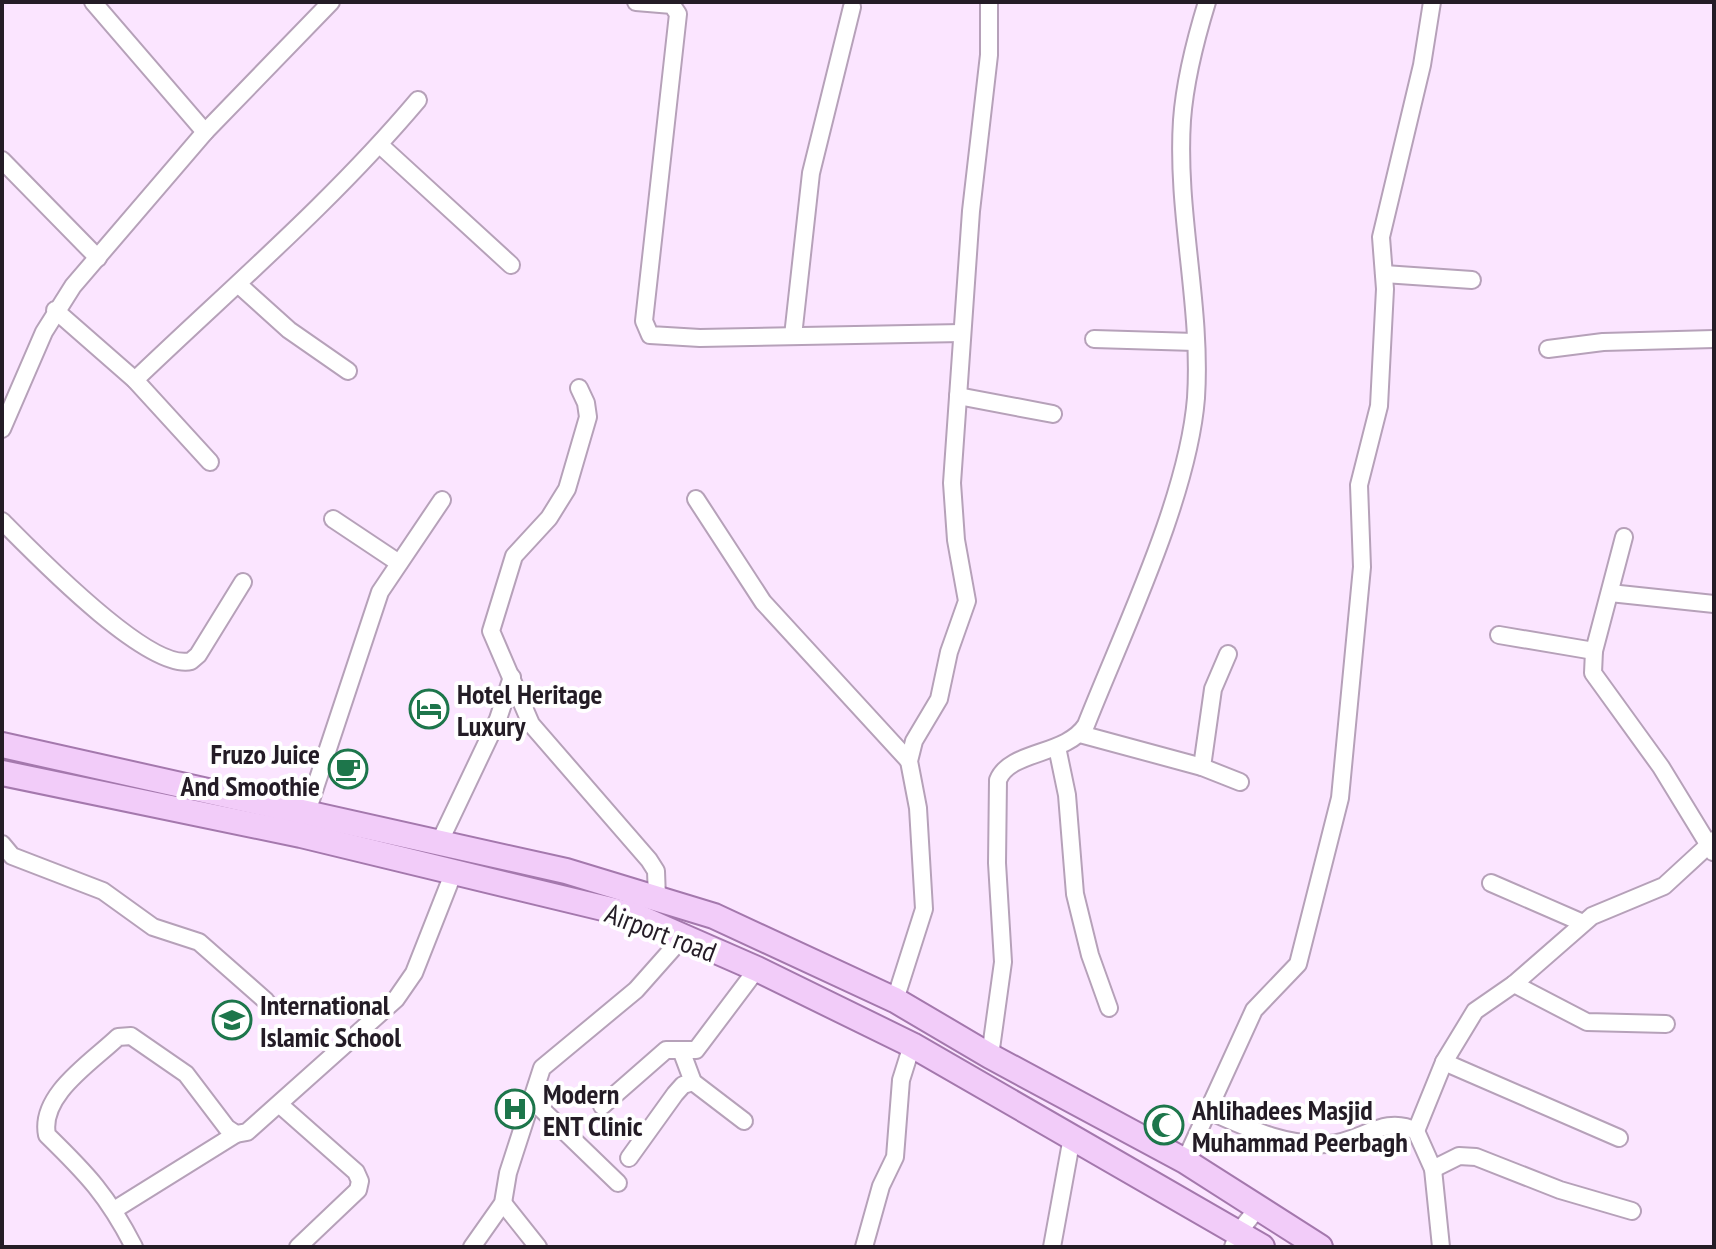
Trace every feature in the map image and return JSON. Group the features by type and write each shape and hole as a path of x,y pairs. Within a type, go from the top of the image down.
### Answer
{"main road":[{"path":"2,745 304,823 440,841 566,871 714,916 895,1000 990,1056 1185,1161 1320,1247"},
{"name":"Airport road","path":"2,773 304,823 453,874 636,916 757,969 912,1045 1072,1137 1235,1240 1262,1247"}],"street":[{"path":"93,2 205,132"},
{"path":"2,429 55,310 205,132 331,2"},
{"path":"636,2 672,5 678,14 646,329 658,336 962,333"},
{"path":"895,1000 924,909 918,808 909,761 914,741 939,699 949,652 967,601 953,511 962,333 989,55 989,2"},
{"path":"990,1056 1003,962 997,863 998,780 1002,771 1012,764 1057,747 1080,734 1144,579 1180,475 1193,419 1195,342 1182,122 1186,78 1207,2"},
{"path":"1185,1161 1254,1010 1298,964 1340,798 1362,567 1359,485 1379,406 1384,274 1381,237 1422,65 1432,2"},
{"path":"793,336 811,173 852,7"},
{"path":"135,380 380,145 418,100"},
{"path":"380,145 511,265"},
{"path":"2,160 98,258"},
{"path":"1384,274 1472,280"},
{"path":"238,284 289,330 348,371"},
{"path":"55,310 135,380 210,462"},
{"path":"1094,339 1195,342"},
{"path":"1548,349 1603,342 1714,339"},
{"path":"579,388 588,417 567,489 549,518 514,556 492,620 494,643 531,724 656,871 657,898"},
{"path":"958,396 1053,414"},
{"path":"696,499 763,602 909,761"},
{"path":"304,823 380,592 442,500"},
{"path":"333,519 399,563"},
{"path":"2,521 109,622 174,661 191,661 198,655 243,582"},
{"path":"1441,1247 1433,1169 1416,1131 1444,1062 1475,1011 1514,984 1583,923 1664,886 1712,845 1661,767 1596,679 1594,651 1624,537"},
{"path":"1610,593 1714,604"},
{"path":"1499,635 1594,651"},
{"path":"1202,767 1213,689 1228,654"},
{"path":"440,841 498,719 512,677"},
{"path":"1080,734 1202,767 1240,782"},
{"path":"1057,747 1069,812 1070,868 1075,894 1090,955 1109,1008"},
{"path":"2,773 2,783"},
{"path":"2,844 12,856 103,891 153,927 199,942 266,1001"},
{"path":"114,1210 236,1134 247,1132 378,1016 407,986 453,874"},
{"path":"1491,883 1583,923"},
{"path":"472,1247 503,1203 508,1173 545,1064 636,990 683,937"},
{"path":"602,1106 666,1050 696,1050 709,1037 757,969"},
{"path":"1514,984 1587,1022 1666,1024"},
{"path":"134,1247 114,1210 81,1165 47,1135 45,1118 52,1101 118,1037 131,1036 143,1041 186,1074 221,1123 236,1134"},
{"path":"864,1247 881,1186 895,1157 901,1080 912,1045"},
{"path":"681,1050 693,1082 744,1121"},
{"path":"1444,1062 1619,1138"},
{"path":"629,1158 675,1094 683,1085 693,1082"},
{"path":"532,1100 618,1183"},
{"path":"279,1104 356,1172 360,1181 358,1190 298,1247"},
{"path":"1209,1111 1291,1142 1331,1144 1392,1124 1416,1131"},
{"path":"1052,1247 1072,1137"},
{"path":"1433,1169 1459,1156 1476,1157 1560,1190 1632,1211"},
{"path":"503,1203 538,1247"},
{"path":"1235,1240 1257,1209"}],"place":[{"name":"Hotel Heritage Luxury","path":"429,709"},
{"name":"Fruzo Juice And Smoothie","path":"348,769"},
{"name":"International Islamic School","path":"232,1020"},
{"name":"Modern ENT Clinic","path":"515,1109"},
{"name":"Ahlihadees Masjid Muhammad Peerbagh","path":"1164,1125"}]}
